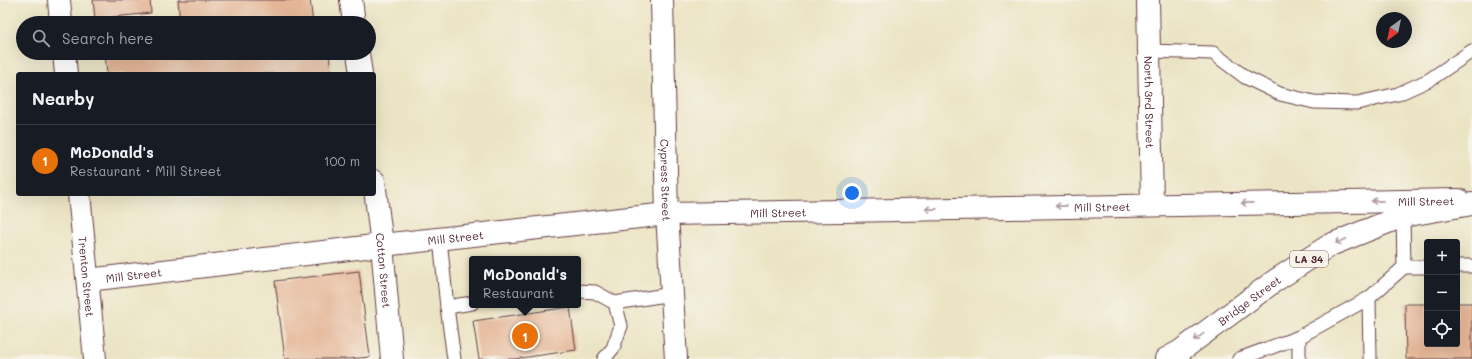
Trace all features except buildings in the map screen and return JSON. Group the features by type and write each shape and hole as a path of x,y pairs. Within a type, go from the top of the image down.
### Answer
{"street":[{"path":"59,0 60,16"},
{"path":"352,0 353,16"},
{"name":"Cypress Street","path":"662,0 667,214 676,359"},
{"name":"North 3rd Street","path":"1148,0 1152,204"},
{"path":"65,60 66,72"},
{"path":"359,60 361,72"},
{"name":"Trenton Street","path":"79,196 95,359"},
{"name":"Cotton Street","path":"376,196 382,245 392,359"},
{"name":"Mill Street","path":"88,280 382,245 667,214 1152,204 1472,200"},
{"name":"Bridge Street","path":"1166,359 1179,352 1273,282 1330,245 1403,216 1472,204"}],"lane":[{"path":"1149,52 1212,53 1245,77 1280,94 1314,102 1357,103 1398,94 1429,80 1472,51"},
{"path":"1403,216 1404,267"},
{"path":"440,239 446,307 454,359"},
{"path":"1460,266 1472,266"},
{"path":"1239,359 1299,337 1369,298 1404,267 1424,267"},
{"path":"581,291 595,292 615,303 672,294"},
{"path":"1369,298 1370,359"},
{"path":"446,307 469,303"},
{"path":"604,359 613,348 621,326 615,303"},
{"path":"1299,337 1300,359"}],"place":[{"name":"McDonald's","path":"525,336"}]}
